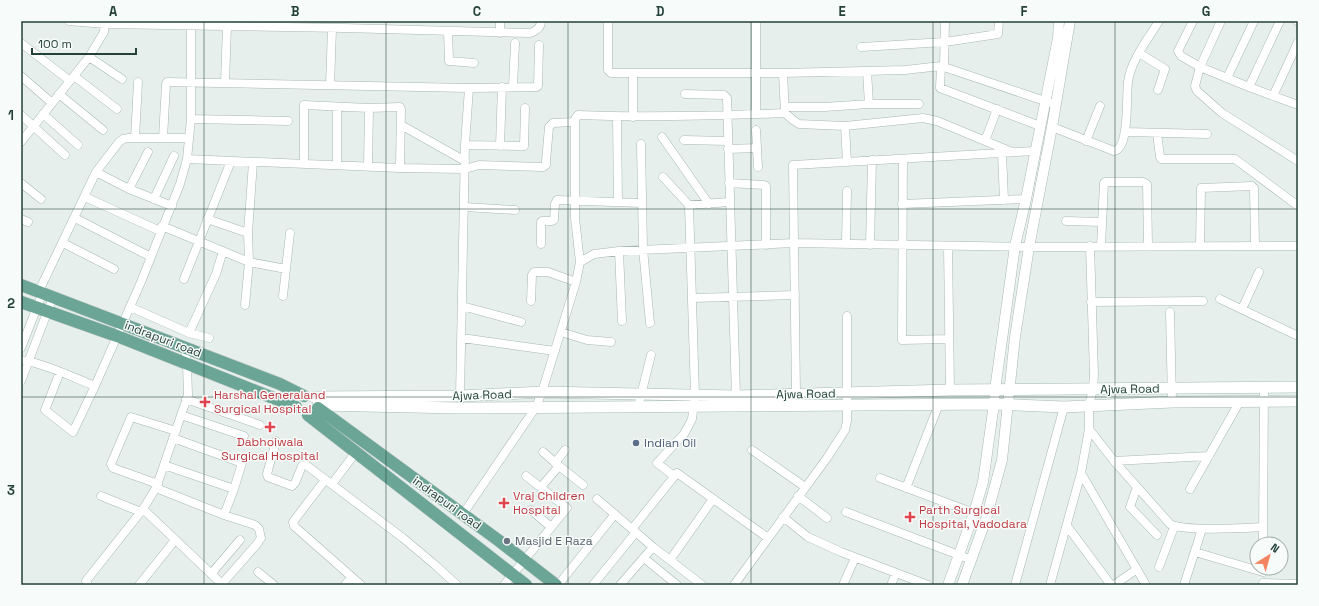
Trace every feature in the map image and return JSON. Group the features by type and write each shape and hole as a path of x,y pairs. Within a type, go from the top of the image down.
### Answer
{"main road":[{"name":"indrapuri road","path":"21,285 280,384 314,402 557,585"},
{"name":"indrapuri road","path":"21,302 117,336 296,407"},
{"name":"Ajwa Road","path":"314,402 542,392 736,396 950,390 1298,387"},
{"path":"299,398 314,402 313,414 304,415 300,413 296,407 296,402 299,398"},
{"name":"Ajwa Road","path":"314,402 536,407 939,404 1008,404 1064,407 1172,402 1298,401"},
{"name":"indrapuri road","path":"308,415 526,585"}],"street":[{"path":"69,21 105,23 191,23 227,26 500,33 533,32 540,27 541,21"},
{"path":"288,21 301,28"},
{"path":"343,28 349,21"},
{"path":"500,21 500,33"},
{"path":"608,21 608,70 611,73 783,73 906,70 942,66 1056,104"},
{"path":"756,21 756,114"},
{"path":"946,21 940,88 1040,126"},
{"path":"861,47 945,42 998,34 999,21"},
{"path":"948,585 974,513 982,482 1015,246 1026,199 1058,38 1059,21"},
{"path":"963,585 986,519 1002,460 1015,337 1029,246 1052,128 1070,21"},
{"path":"1052,128 1114,152 1119,149 1126,132 1128,81 1131,69 1158,21"},
{"path":"1193,21 1178,54 1200,67 1227,78 1273,96 1297,101"},
{"path":"1221,21 1200,67 1195,86 1197,91 1222,113 1298,161"},
{"path":"1227,78 1254,21"},
{"path":"1250,87 1280,21"},
{"path":"21,142 89,56 101,38 105,23"},
{"path":"60,372 45,410 71,431 74,431 130,307 180,184 187,159 191,119 191,23"},
{"path":"226,83 227,26"},
{"path":"330,85 332,29"},
{"path":"448,31 448,61 474,63"},
{"path":"1273,96 1298,42"},
{"path":"21,43 117,108"},
{"path":"513,87 515,43"},
{"path":"163,138 166,84 169,82 469,88 538,86 539,45"},
{"path":"1139,53 1165,69 1158,90"},
{"path":"89,56 122,79"},
{"path":"867,71 869,104"},
{"path":"633,73 633,117"},
{"path":"783,73 785,110 793,120 799,124 845,126 922,118 937,121 1012,152"},
{"path":"21,76 52,103"},
{"path":"135,138 138,82"},
{"path":"500,146 502,87"},
{"path":"460,396 465,145 469,88"},
{"path":"59,94 103,130"},
{"path":"685,94 724,95 727,98 727,145 736,396"},
{"path":"463,514 536,407 576,282 580,262 575,218 575,117 578,115 633,117 756,114 785,110 869,104 919,104"},
{"path":"304,164 304,105 369,108 400,107 400,168"},
{"path":"1086,141 1100,106"},
{"path":"337,107 337,165"},
{"path":"368,167 369,108"},
{"path":"465,145 524,146 525,108"},
{"path":"985,141 997,110"},
{"path":"43,114 78,145"},
{"path":"21,115 66,155"},
{"path":"616,117 618,202"},
{"path":"191,119 288,120"},
{"path":"187,159 400,168 465,165 543,167 546,165 549,127 553,123 575,122"},
{"path":"401,125 465,165"},
{"path":"845,126 847,162"},
{"path":"756,130 758,167"},
{"path":"1126,132 1207,134"},
{"path":"1157,133 1161,159 1235,159 1298,206"},
{"path":"662,137 709,204"},
{"path":"21,381 25,361 42,310 45,293 63,243 86,197 96,172 123,139 189,138"},
{"path":"684,140 757,148"},
{"path":"641,144 643,249 650,323"},
{"path":"796,394 793,165 1035,151"},
{"path":"129,188 148,152"},
{"path":"1002,152 1004,200"},
{"path":"154,199 174,156"},
{"path":"903,159 902,340 949,339"},
{"path":"870,245 872,160"},
{"path":"184,279 231,161"},
{"path":"245,305 249,262 248,233 253,162"},
{"path":"96,172 172,206"},
{"path":"663,177 689,205 693,298 695,395 692,419 684,434 657,463 674,476"},
{"path":"1101,246 1104,183 1146,182 1148,246"},
{"path":"21,183 41,199"},
{"path":"729,184 766,186 766,244"},
{"path":"1200,246 1201,188 1252,186 1254,188 1255,246"},
{"path":"846,244 847,191"},
{"path":"86,197 249,262 286,269"},
{"path":"902,204 1026,199"},
{"path":"541,244 541,222 554,220 556,202 558,200 642,203"},
{"path":"689,205 729,202"},
{"path":"464,207 515,210"},
{"path":"75,218 151,257"},
{"path":"207,219 248,233"},
{"path":"1066,221 1102,222"},
{"path":"283,296 290,233"},
{"path":"63,243 114,269"},
{"path":"580,262 594,254 619,250 794,243 948,246 1298,246"},
{"path":"948,246 950,390"},
{"path":"1050,585 1081,473 1089,429 1089,405 1093,389 1094,374 1090,246"},
{"path":"619,250 622,321"},
{"path":"189,333 216,274 223,251"},
{"path":"531,301 532,275 534,272 548,272 576,282"},
{"path":"1242,309 1259,272"},
{"path":"21,348 42,310 45,293"},
{"path":"693,298 795,295"},
{"path":"1220,299 1298,336"},
{"path":"1091,302 1203,301"},
{"path":"462,306 521,322"},
{"path":"130,307 189,333 209,338"},
{"path":"1170,312 1172,402"},
{"path":"734,585 827,458 845,430 847,422 847,316"},
{"path":"560,332 587,340 611,342"},
{"path":"462,338 555,351"},
{"path":"88,585 86,581 142,511 157,486 188,395 185,348"},
{"path":"638,407 651,355"},
{"path":"25,361 60,372 95,386"},
{"path":"1263,536 1264,387"},
{"path":"186,399 260,425"},
{"path":"1190,489 1240,401"},
{"path":"906,488 939,404"},
{"path":"1015,585 1064,407"},
{"path":"181,415 244,436"},
{"path":"101,496 142,511 222,585 261,538 255,525 224,515 113,468 111,464 130,417 240,462 242,465 224,515"},
{"path":"1089,429 1114,461 1164,519 1174,527 1264,527"},
{"path":"276,441 267,474 268,477 292,486 295,483 302,466 305,465 403,538 457,585"},
{"path":"541,488 565,450"},
{"path":"752,450 805,487"},
{"path":"356,452 293,522 294,526 361,585"},
{"path":"543,452 583,485"},
{"path":"1114,461 1209,456"},
{"path":"164,465 234,489"},
{"path":"593,585 675,474 678,473 768,538"},
{"path":"1081,473 1146,585"},
{"path":"504,585 567,508 526,476"},
{"path":"880,478 974,513"},
{"path":"1137,487 1130,507 1157,534"},
{"path":"798,496 827,518"},
{"path":"597,499 653,547 702,585"},
{"path":"670,560 713,499"},
{"path":"531,510 552,527"},
{"path":"846,512 972,560"},
{"path":"557,585 615,514"},
{"path":"783,517 808,537 855,558 928,585"},
{"path":"1067,526 1113,585 1137,569"},
{"path":"1159,568 1174,527"},
{"path":"1184,585 1202,528"},
{"path":"139,585 175,540"},
{"path":"211,574 240,540"},
{"path":"620,585 653,547"},
{"path":"1195,552 1249,566"},
{"path":"644,558 677,585"},
{"path":"843,585 855,558"},
{"path":"258,572 274,585"},
{"path":"891,585 896,573"},
{"path":"345,585 352,577"},
{"path":"1263,584 1298,584"}],"place":[{"name":"Harshal Generaland Surgical Hospital","path":"205,402"},
{"name":"Dabhoiwala Surgical Hospital","path":"270,427"},
{"name":"Indian Oil","path":"636,443"},
{"name":"Vraj Children Hospital","path":"504,503"},
{"name":"Parth Surgical Hospital, Vadodara","path":"910,517"},
{"name":"Masjid E Raza","path":"507,541"}]}
